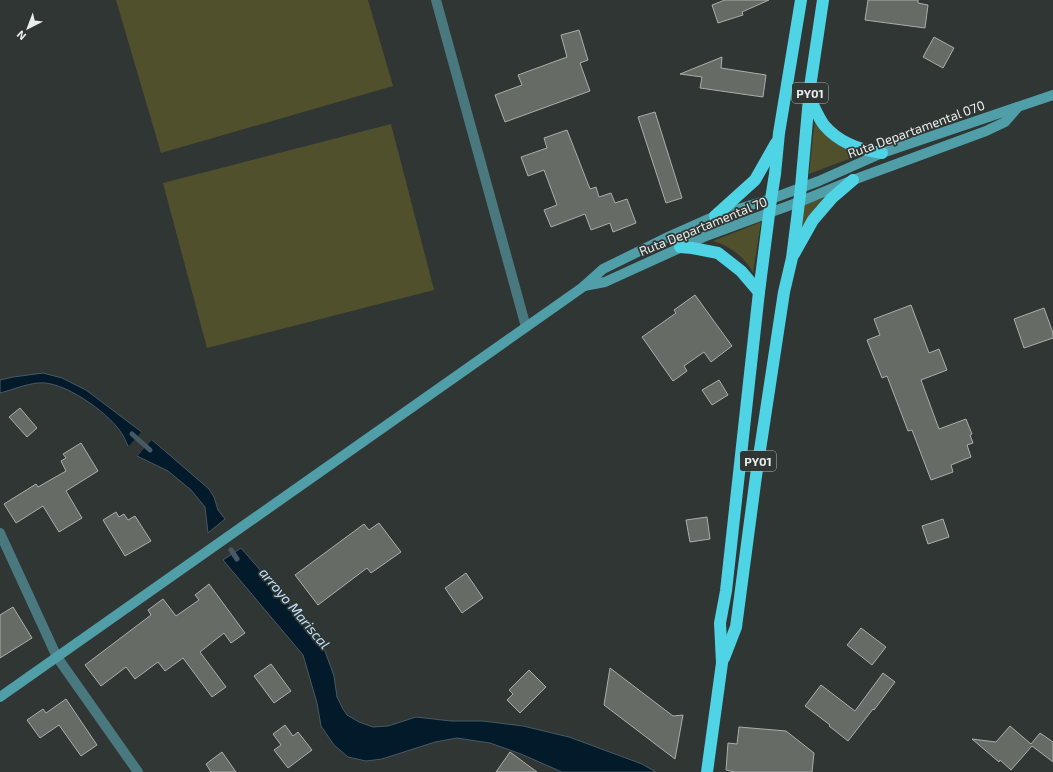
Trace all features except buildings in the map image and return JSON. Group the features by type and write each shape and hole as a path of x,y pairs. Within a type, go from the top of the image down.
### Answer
{"highway":[{"name":"PY01","path":"707,772 722,663 720,623 726,591 759,292 779,133 801,0"},
{"name":"PY01","path":"722,663 736,627 756,476 784,292 792,258 801,187 809,97 823,0"},
{"path":"809,97 825,125 844,143 857,148 882,153"},
{"path":"715,216 755,180 774,148 779,133"},
{"path":"792,258 814,220 832,198 854,180"},
{"path":"680,248 692,248 718,254 741,271 759,292"}],"main road":[{"name":"Ruta Departamental 70","path":"583,287 605,282 706,236 986,131 1004,122 1018,107 1053,95"},
{"name":"Ruta Departamental 070","path":"801,187 882,153 1018,107"},
{"name":"Ruta Departamental 70","path":"583,287 603,269 670,236 715,216 771,199 801,187"},
{"path":"0,697 583,287"}],"street":[{"path":"436,0 526,327"},
{"path":"0,533 57,657 138,772"}],"shaded area":[{"path":"116,0 368,0 393,86 161,153"},
{"path":"815,118 842,146 859,155 809,174"},
{"path":"391,124 434,290 207,348 163,183"},
{"path":"828,197 801,230 805,204"},
{"path":"761,222 753,273 746,262 731,249 713,241"}],"water":[{"path":"43,373 62,378 86,390 143,433 129,448 124,437 114,423 105,415 72,392 48,383 33,384 0,393 0,380"},
{"path":"151,439 209,489 214,497 218,510 225,519 208,533 205,507 191,490 168,471 137,456"},
{"path":"241,548 287,601 325,651 334,676 337,697 347,715 359,722 373,727 388,726 416,717 451,721 483,721 523,726 569,737 642,764 656,772 562,772 521,754 490,743 457,738 435,742 382,759 366,761 348,757 334,745 321,726 317,703 303,655 223,560"}],"pier":[{"path":"143,430 144,434 130,449 127,449 127,448"},
{"path":"150,437 154,438 136,457 135,455"}],"waterway":[{"name":"arroyo Mariscal","path":"132,434 150,450"},
{"name":"arroyo Mariscal","path":"231,550 237,559"}]}
